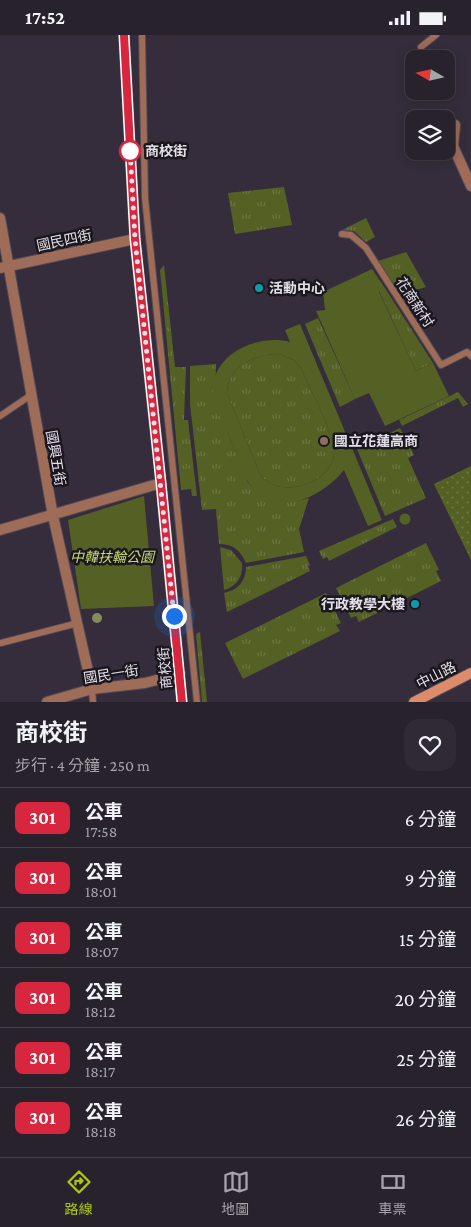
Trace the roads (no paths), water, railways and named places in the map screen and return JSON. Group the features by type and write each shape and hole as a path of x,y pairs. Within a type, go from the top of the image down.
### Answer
{"street":[{"name":"商校街","path":"124,35 135,239 182,702"},
{"path":"455,151 471,186"},
{"name":"國興五街","path":"0,218 4,267 31,395 53,516 92,689"},
{"name":"國民四街","path":"4,267 135,239"},
{"path":"0,530 161,483"},
{"name":"國民一街","path":"47,702 92,689 145,683 180,673"},
{"name":"中山路","path":"414,702 471,673"}],"lane":[{"path":"142,35 145,198 197,702"},
{"path":"421,47 436,35"},
{"name":"花商新村","path":"342,234 351,235 366,248 441,365 467,352 471,356"},
{"path":"0,415 31,395"},
{"path":"1,643 78,623"},
{"name":"國興五街","path":"92,689 93,702"}],"place":[{"name":"商校街","path":"130,151"},
{"name":"活動中心","path":"259,288"},
{"name":"國立花蓮高商","path":"324,441"},
{"name":"行政教學大樓","path":"415,604"}],"park label":[{"name":"中韓扶輪公園","path":"112,557"}]}
